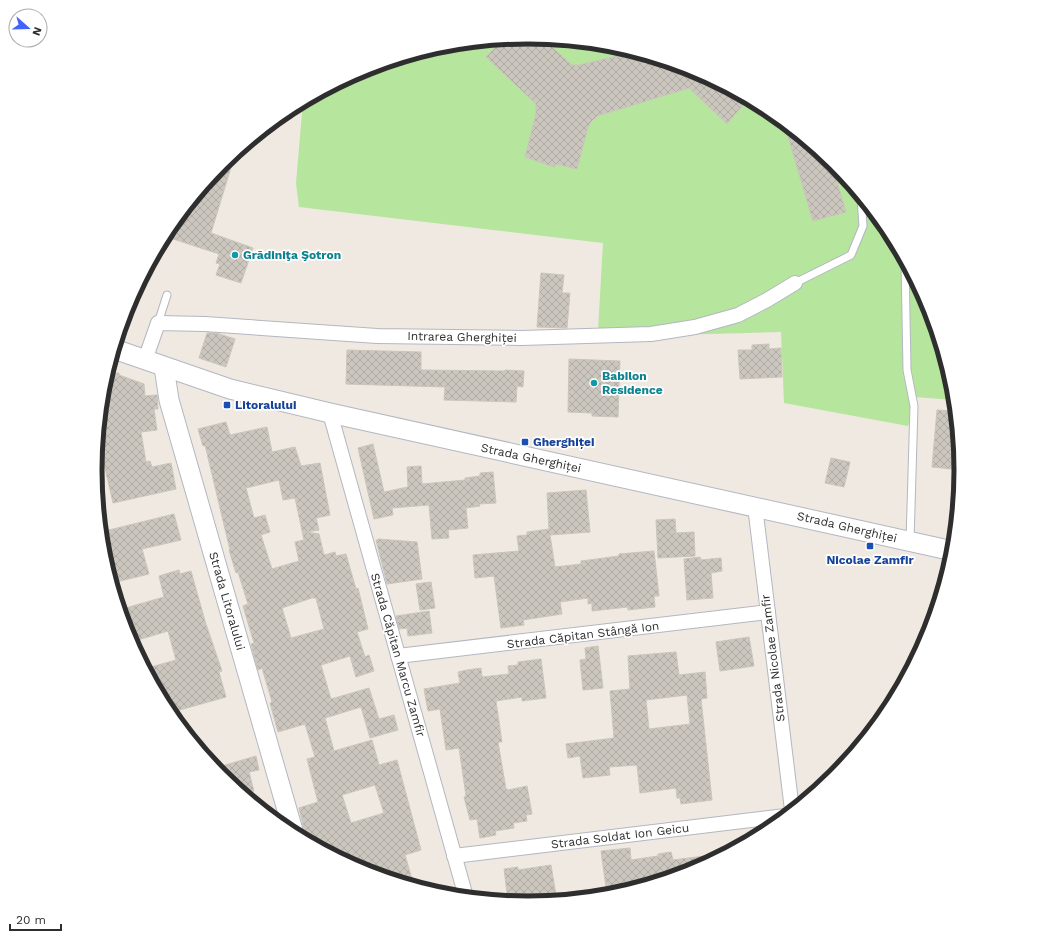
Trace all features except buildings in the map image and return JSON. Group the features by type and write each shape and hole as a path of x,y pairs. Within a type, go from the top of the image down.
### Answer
{"main road":[{"name":"Strada Gherghiței","path":"119,351 230,389 330,413 946,549"},
{"name":"Strada Litoralului","path":"164,367 169,400 291,824"}],"street":[{"name":"Intrarea Gherghiței","path":"158,323 205,324 377,336 522,338 651,334 695,327 738,315 795,283"},
{"path":"145,360 158,323"},
{"name":"Strada Căpitan Marcu Zamfir","path":"330,413 464,891"},
{"name":"Strada Nicolae Zamfir","path":"755,506 791,804"},
{"name":"Strada Căpitan Stângă Ion","path":"398,656 768,612"},
{"name":"Strada Soldat Ion Geicu","path":"454,856 774,817"}],"lane":[{"path":"795,283 851,255 863,226 862,207"},
{"path":"905,273 907,370 914,406 910,541"},
{"path":"158,323 167,295"}],"green space":[{"path":"528,44 555,45 611,52 664,67 691,76 716,88 764,116 787,132 808,150 848,189 882,233 910,282 931,333 939,360 947,399 915,397 908,426 784,403 781,332 635,336 598,331 603,243 299,207 296,183 302,109 364,76 391,67 444,52 500,45"}],"place":[{"name":"Grădiniţa Şotron","path":"235,255"},
{"name":"Babilon Residence","path":"594,383"},
{"name":"Litoralului","path":"227,405"},
{"name":"Gherghiței","path":"525,442"},
{"name":"Nicolae Zamfir","path":"870,546"}]}
